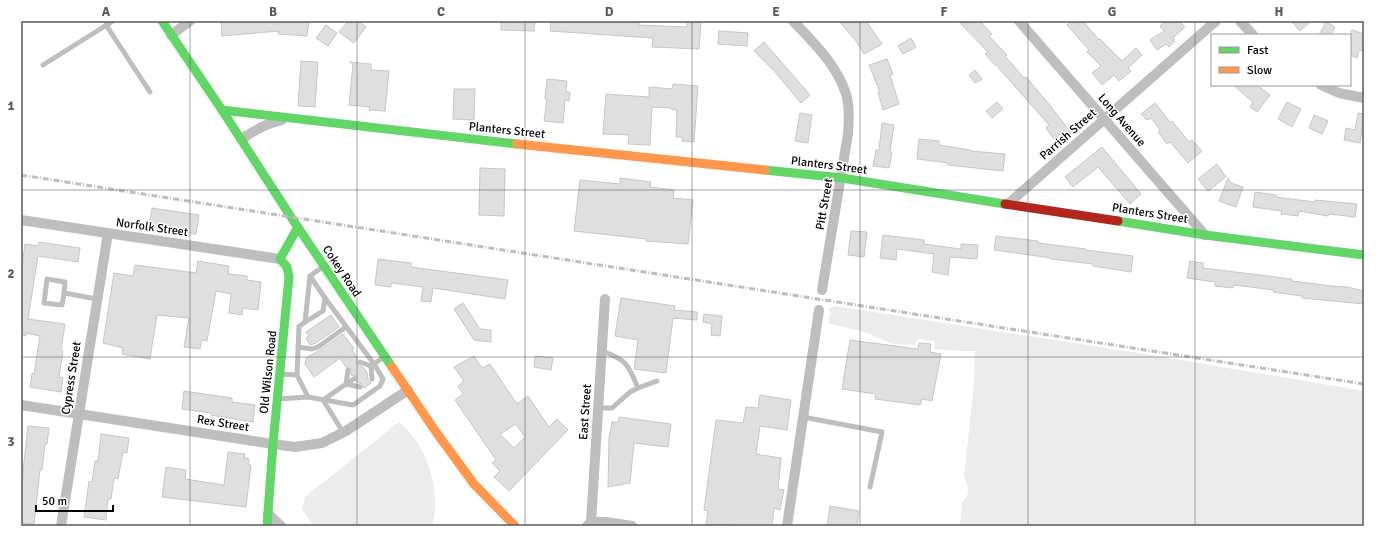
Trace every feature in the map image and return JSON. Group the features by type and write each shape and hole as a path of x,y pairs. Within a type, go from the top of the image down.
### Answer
{"street":[{"name":"Cokey Road","path":"162,21 420,410 474,484 515,526"},
{"path":"171,35 190,21"},
{"name":"Pitt Street","path":"793,21 816,44 827,59 839,76 847,95 849,115 848,134 842,178 822,290"},
{"name":"Long Avenue","path":"1020,21 1104,120 1206,235"},
{"name":"Parrish Street","path":"1008,204 1216,21"},
{"path":"1240,21 1252,34"},
{"path":"1323,86 1339,93 1364,98"},
{"name":"Planters Street","path":"222,110 445,136 842,178 1206,235 1364,255"},
{"name":"Planters Street","path":"241,140 267,123 289,118"},
{"name":"Norfolk Street","path":"21,220 280,259"},
{"path":"280,259 298,227"},
{"name":"Cypress Street","path":"61,526 108,233"},
{"name":"Old Wilson Road","path":"267,526 273,444 289,277 287,267 280,259"},
{"name":"East Street","path":"589,524 605,299"},
{"path":"787,526 819,310"},
{"name":"Rex Street","path":"21,405 273,444 295,446 322,443 343,432 408,390"},
{"path":"268,514 281,526"},
{"path":"589,524 606,522 632,526"}],"lane":[{"path":"43,65 113,21"},
{"path":"106,25 150,92"},
{"path":"305,322 310,276 324,266"},
{"path":"277,399 308,397 353,405 380,386 383,379 310,276"},
{"path":"47,279 65,282 64,294 62,305 44,303 47,279"},
{"path":"64,294 97,299"},
{"path":"308,397 297,375 299,326 323,311 325,298"},
{"path":"298,347 312,349 318,347 346,327"},
{"path":"602,351 624,361 631,370 638,388"},
{"path":"366,370 386,357"},
{"path":"360,362 373,365"},
{"path":"372,379 373,365"},
{"path":"346,384 348,370"},
{"path":"280,374 297,375"},
{"path":"323,400 354,378"},
{"path":"598,408 612,408 630,392 657,381"},
{"path":"346,384 360,387"},
{"path":"323,400 343,432"},
{"path":"803,417 882,432 870,487"}],"shaded area":[{"path":"835,306 1151,355 1364,391 1364,526 960,526 962,501 967,497 968,487 964,476 974,384 975,351 934,349 935,341 918,339 914,345 893,344 864,332 828,323 831,313 829,309"},
{"path":"399,422 417,442 432,477 435,502 432,526 313,526 302,509 305,497"}],"building":[{"path":"221,21 309,21 307,36 278,34 279,31 222,36"},
{"path":"348,21 358,21 366,27 354,43 339,32"},
{"path":"501,21 535,21 534,31 501,30"},
{"path":"551,21 639,22 639,25 687,27 687,21 701,21 699,49 652,47 653,38 550,31"},
{"path":"839,21 866,21 882,44 864,54 856,41"},
{"path":"958,21 980,21 992,34 989,36 1007,55 1005,56 1024,78 1026,77 1071,133 1064,139 1060,134 1054,139 1046,128 1049,125 985,54 988,52"},
{"path":"1071,21 1083,21 1099,40 1100,39 1122,61 1136,48 1142,55 1128,68 1131,71 1119,81 1114,75 1102,85 1092,73 1101,66 1087,52 1089,50 1067,25"},
{"path":"1166,21 1179,21 1185,27 1173,38 1175,41 1169,47 1166,44 1157,50 1150,40 1164,31 1160,26"},
{"path":"1291,21 1311,21 1300,31"},
{"path":"1326,22 1335,27 1332,34 1320,34"},
{"path":"326,25 337,33 328,46 316,38"},
{"path":"1352,30 1364,34 1364,45 1362,51 1359,50 1357,58 1351,55"},
{"path":"719,31 748,33 747,46 718,44"},
{"path":"911,38 916,47 903,54 898,46"},
{"path":"764,42 810,95 801,103 775,72 754,51"},
{"path":"887,59 893,74 890,75 899,104 883,110 878,92 880,92 869,65"},
{"path":"301,61 318,62 315,107 298,106"},
{"path":"350,62 371,64 371,70 389,71 385,111 369,110 370,107 349,105 353,64"},
{"path":"975,70 982,79 975,83 969,75"},
{"path":"547,79 567,81 566,92 570,92 569,101 565,100 563,123 544,121 547,99 545,99"},
{"path":"673,84 698,86 694,142 682,141 682,137 676,137 677,110 671,108 652,107 650,145 628,144 629,135 603,134 606,94 649,97 649,87 672,89"},
{"path":"1234,86 1258,86 1270,95 1257,112 1250,107 1253,102"},
{"path":"454,89 475,89 474,120 453,119"},
{"path":"997,102 1003,109 992,118 986,111"},
{"path":"1287,102 1301,109 1292,127 1278,119"},
{"path":"1155,103 1189,142 1192,140 1202,151 1188,163 1170,142 1167,144 1158,132 1160,130 1151,118 1147,120 1141,114"},
{"path":"800,113 812,115 808,143 795,141"},
{"path":"1358,113 1364,114 1360,143 1344,140 1346,128 1355,130"},
{"path":"1314,115 1328,121 1322,134 1309,128"},
{"path":"882,123 894,125 890,152 892,153 889,168 873,166 876,150 879,150"},
{"path":"919,139 939,141 939,145 971,151 1005,154 1003,171 948,165 948,163 917,159"},
{"path":"1102,147 1141,194 1130,204 1098,167 1073,187 1065,177"},
{"path":"1217,164 1226,177 1208,191 1198,179"},
{"path":"480,168 505,169 504,216 479,215"},
{"path":"620,178 651,182 650,187 674,190 673,198 693,200 688,244 646,241 646,239 574,231 580,180 620,184"},
{"path":"1228,178 1231,183 1243,187 1236,207 1219,201"},
{"path":"1255,192 1276,195 1276,197 1315,202 1315,200 1357,204 1355,217 1329,214 1328,216 1299,211 1298,216 1281,214 1282,211 1253,207"},
{"path":"152,208 199,215 196,234 149,227"},
{"path":"851,231 867,232 864,257 848,255"},
{"path":"883,235 924,240 924,244 961,249 961,244 978,245 977,259 950,257 948,275 932,272 934,254 897,249 896,260 880,258"},
{"path":"996,236 1133,256 1131,272 1093,266 1093,264 994,250"},
{"path":"39,242 80,248 78,262 38,256 28,319 65,324 59,377 63,378 61,392 30,387 32,373 34,374 40,336 26,333 26,336 21,335 21,272 25,244 38,246"},
{"path":"378,259 411,263 411,267 508,280 505,299 433,288 431,302 421,301 423,287 391,283 391,287 375,285"},
{"path":"198,261 229,266 228,274 247,276 247,280 261,282 258,310 243,308 242,315 229,313 231,294 216,291 207,341 202,340 200,349 184,347 189,318 157,315 150,359 122,354 123,348 103,343 114,273 133,276 135,265 196,273"},
{"path":"1190,261 1203,263 1203,268 1292,279 1292,281 1347,287 1364,291 1364,304 1302,298 1302,296 1273,292 1274,290 1234,285 1233,288 1215,286 1215,282 1187,278"},
{"path":"621,298 675,306 674,310 697,312 697,320 673,318 666,373 634,369 638,340 615,336"},
{"path":"463,303 480,329 491,330 491,342 474,340 454,309"},
{"path":"704,314 722,316 720,336 711,335 712,324 703,322"},
{"path":"331,315 339,327 316,343 310,345 306,338 309,336 306,332"},
{"path":"343,334 354,348 352,350 358,359 356,361 357,364 364,368 367,372 368,380 371,383 364,388 362,384 356,382 358,379 357,377 351,375 351,367 346,367 340,358 314,377 305,364 306,358"},
{"path":"850,340 918,349 919,343 931,344 930,352 941,354 932,401 922,399 920,405 875,399 876,394 842,389"},
{"path":"474,356 482,368 490,364 517,404 528,396 549,427 557,419 568,430 509,491 494,477 500,471 492,463 496,460 455,400 463,394 458,386 464,381 454,367","holes":["516,424 525,437 514,448 500,434"]},
{"path":"535,356 553,358 551,370 534,367"},
{"path":"184,391 232,398 232,402 255,405 253,422 211,415 211,413 182,409"},
{"path":"760,395 791,400 787,430 760,426 756,454 781,458 778,489 784,490 780,510 774,508 772,526 706,525 708,511 704,510 716,420 743,423 746,407 758,408"},
{"path":"619,417 671,424 668,447 634,443 630,483 608,487 609,438 612,422 618,422"},
{"path":"28,426 49,428 47,444 45,444 42,470 40,470 34,524 21,523 21,480"},
{"path":"101,434 129,438 127,453 123,452 118,479 114,478 111,499 108,499 106,520 84,517 89,481 92,482 95,461 98,461"},
{"path":"228,452 245,454 244,458 249,459 248,465 251,465 246,507 162,497 166,467 186,470 185,479 224,485"},
{"path":"830,506 859,511 857,526 827,526"}],"railway":[{"path":"21,175 1364,384"}],"traffic: fast":[{"path":"162,21 392,367"},
{"path":"222,110 517,144"},
{"path":"765,170 842,178 1005,204"},
{"path":"1118,221 1205,235 1364,255"},
{"path":"267,526 273,444 289,277 287,267 280,259 298,227"}],"traffic: slow":[{"path":"517,144 765,170"},
{"path":"392,367 436,432 474,484 515,526"}],"traffic: jam":[{"path":"1005,204 1118,221"}]}
